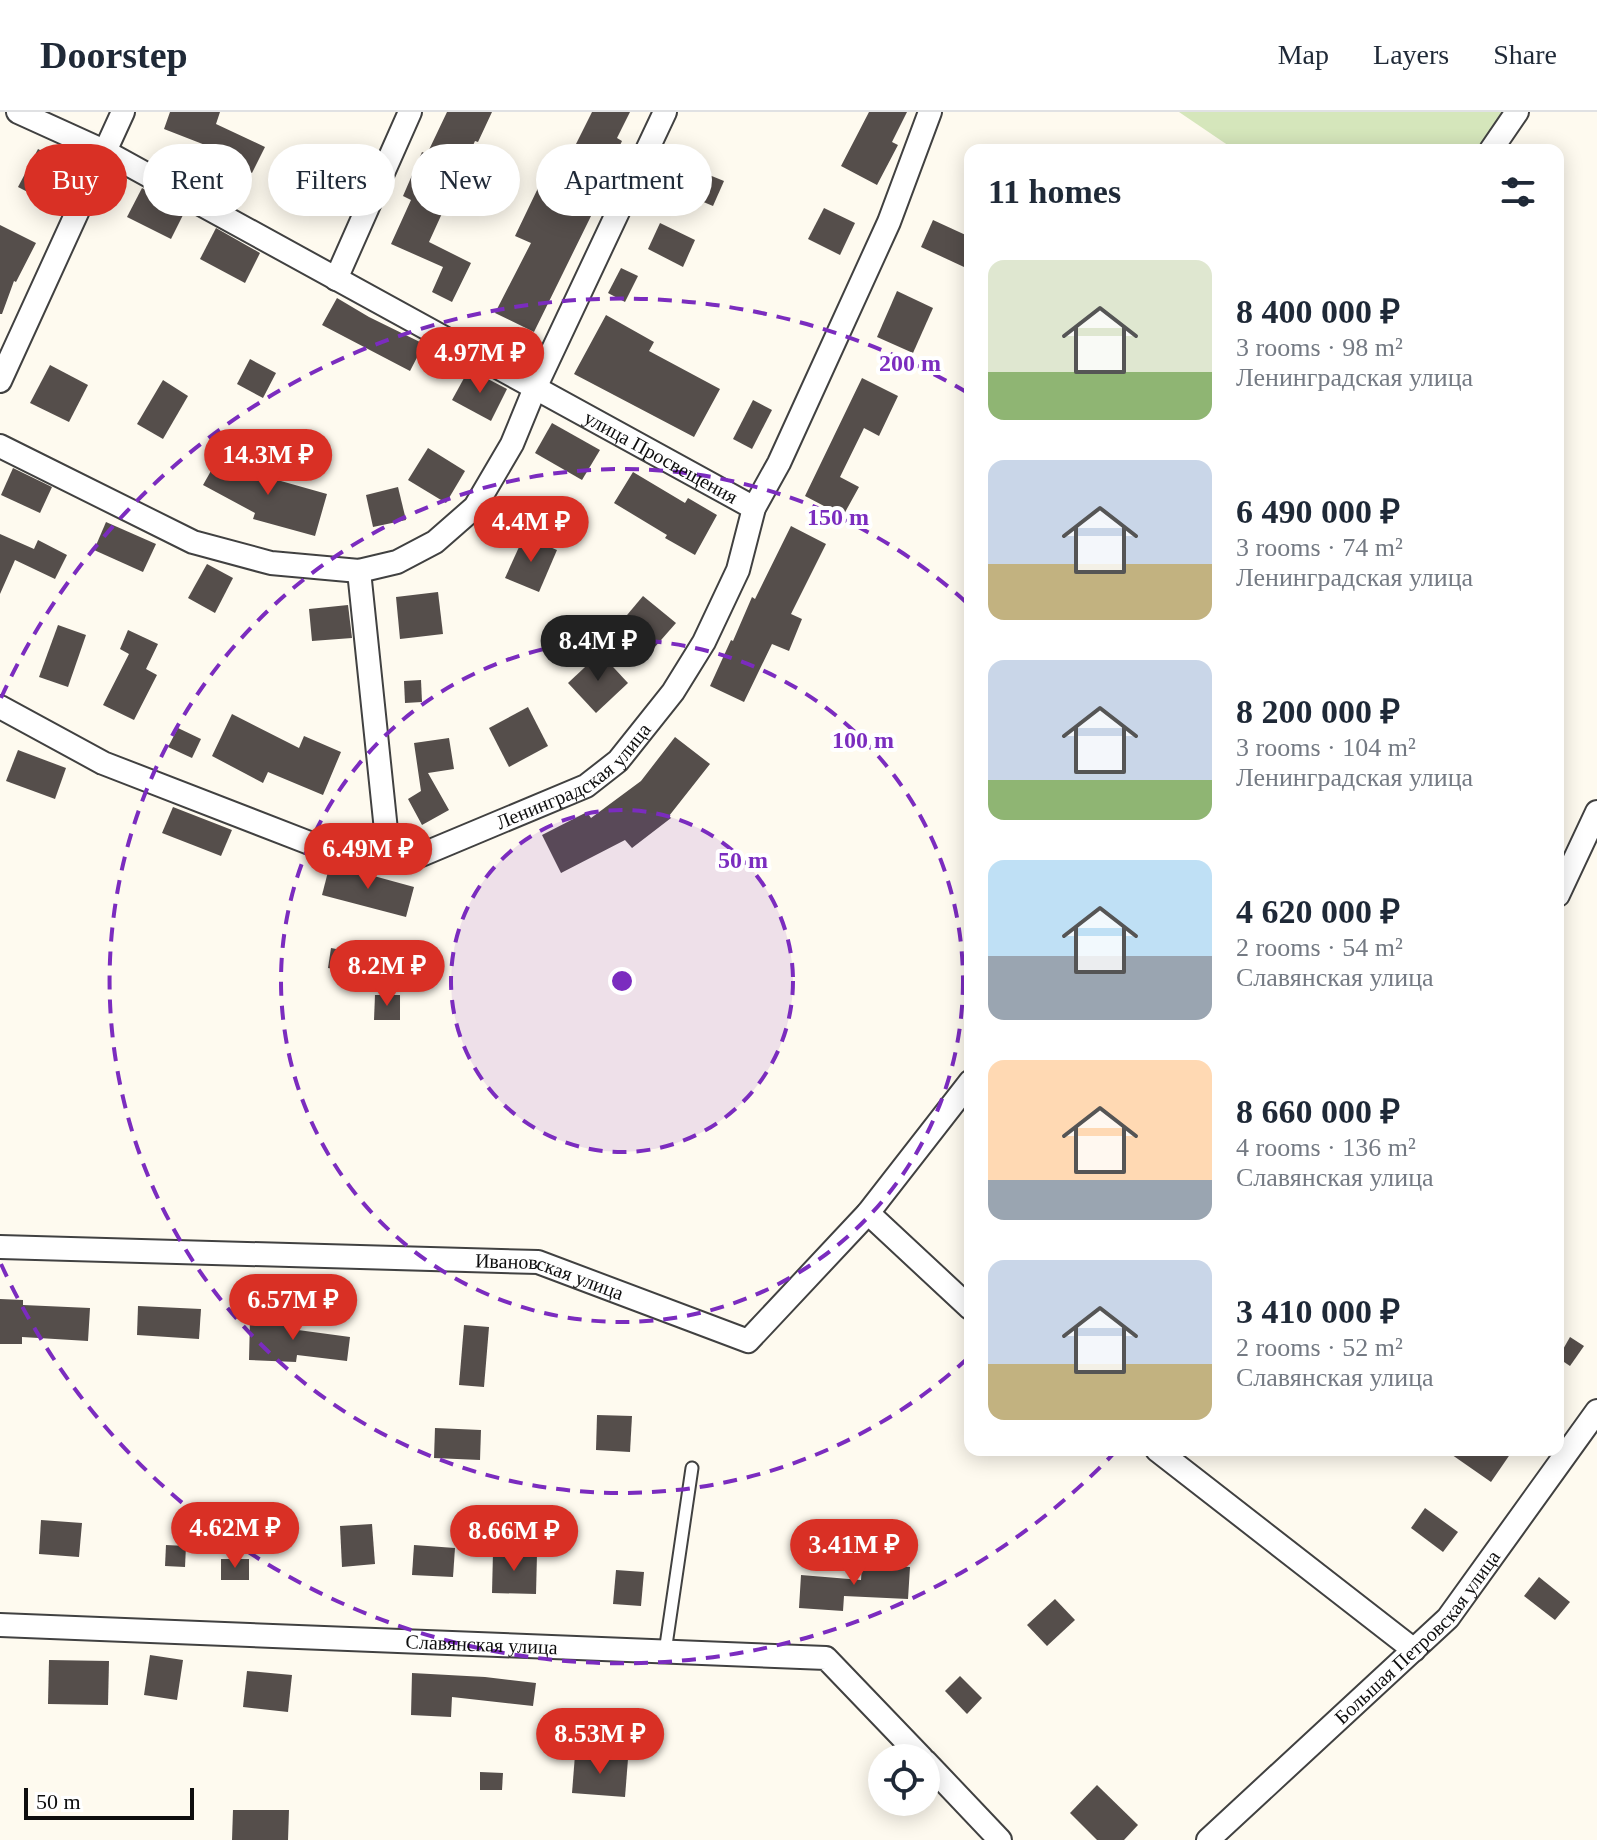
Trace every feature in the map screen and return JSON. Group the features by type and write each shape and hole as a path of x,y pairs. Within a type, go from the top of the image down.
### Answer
{"street":[{"name":"улица Просвещения","path":"18,112 89,144"},
{"path":"107,144 123,112"},
{"path":"336,279 410,112"},
{"path":"0,446 193,542 271,563 359,571 397,562 435,542 475,507 512,444 535,388 665,112"},
{"name":"Ленинградская улица","path":"0,707 103,763 325,849 389,859 421,855 586,786 618,761 673,692 704,642 738,570 754,508 779,463 889,222 930,112"},
{"path":"1495,144 1517,112"},
{"name":"улица Просвещения","path":"127,164 754,508"},
{"path":"0,381 75,216"},
{"path":"359,571 389,859"},
{"path":"1564,882 1597,812"},
{"name":"Ивановская улица","path":"0,1247 538,1262 748,1341 868,1213 964,1090"},
{"path":"868,1213 964,1302"},
{"name":"Большая Петровская улица","path":"1208,1840 1448,1618 1597,1411"},
{"path":"1165,1456 1414,1650"},
{"name":"Славянская улица","path":"0,1625 826,1658 909,1744"},
{"path":"940,1777 1000,1840"}],"lane":[{"path":"665,1652 692,1468"}],"green space":[{"path":"1179,112 1503,112 1481,144 1226,144"}],"building":[{"path":"170,112 220,112 216,124 265,147 252,173 252,144 203,144 164,129"},
{"path":"447,112 492,112 478,142 432,144"},
{"path":"592,112 630,112 617,138 622,141 621,144 576,144"},
{"path":"869,112 907,112 892,142 898,145 877,185 841,166"},
{"path":"24,176 24,190 18,187"},
{"path":"712,176 724,181 712,206"},
{"path":"411,177 411,200 403,196"},
{"path":"142,188 143,216 182,216 171,239 127,217"},
{"path":"536,192 536,216 591,216 534,332 495,313 531,243 515,236"},
{"path":"411,200 411,216 441,216 429,242 471,263 452,302 432,292 443,267 391,244"},
{"path":"824,208 855,223 840,255 808,239"},
{"path":"933,220 964,234 964,267 921,247"},
{"path":"660,223 695,240 683,267 648,249"},
{"path":"0,225 36,243 14,281 2,314 0,314"},
{"path":"216,228 260,253 245,283 200,259"},
{"path":"621,268 638,276 625,302 608,293"},
{"path":"897,291 933,308 913,353 877,337"},
{"path":"337,298 424,344 410,371 322,325"},
{"path":"606,315 654,342 649,351 720,389 694,437 574,374"},
{"path":"250,359 276,373 263,398 237,384"},
{"path":"50,365 88,385 69,422 30,403"},
{"path":"469,369 507,389 491,421 452,400"},
{"path":"862,378 898,396 879,436 864,428 840,477 859,487 843,516 805,496"},
{"path":"163,380 188,396 163,439 137,424"},
{"path":"753,400 772,410 752,449 733,439"},
{"path":"552,423 600,450 582,480 535,453"},
{"path":"428,448 465,471 446,503 408,480"},
{"path":"220,455 256,474 327,494 315,536 253,519 255,513 203,485"},
{"path":"13,468 52,487 40,513 1,495"},
{"path":"633,472 685,503 688,498 717,515 695,555 614,503"},
{"path":"398,487 406,520 373,527 366,495"},
{"path":"106,522 156,544 143,572 94,550"},
{"path":"791,526 826,544 791,614 802,619 789,651 772,644 744,702 710,686 752,597 755,599"},
{"path":"0,534 34,549 38,540 67,555 55,579 15,560 0,594"},
{"path":"524,536 557,550 539,592 505,578"},
{"path":"207,564 233,578 215,613 188,598"},
{"path":"438,592 443,634 400,639 396,597"},
{"path":"643,596 676,623 654,648 622,621"},
{"path":"348,605 352,638 312,641 309,609"},
{"path":"58,625 86,635 68,687 39,677"},
{"path":"128,630 158,644 146,669 157,675 134,720 103,705 129,654 120,649"},
{"path":"600,653 628,683 596,713 568,683"},
{"path":"421,680 422,702 405,703 404,681"},
{"path":"528,707 548,746 509,767 489,728"},
{"path":"232,714 299,748 304,736 341,752 323,795 268,772 263,783 212,756"},
{"path":"178,728 201,739 192,758 168,747"},
{"path":"675,737 710,764 669,816 671,818 632,848 625,840 561,873 542,835 587,812 591,818 641,781"},
{"path":"449,738 454,769 428,773 449,810 422,825 408,799 421,791 414,743"},
{"path":"18,750 66,768 55,799 6,781"},
{"path":"173,807 232,830 221,856 162,833"},
{"path":"330,864 414,887 406,917 322,895"},
{"path":"331,948 378,957 375,976 328,968"},
{"path":"375,995 400,995 400,1020 374,1020"},
{"path":"0,1299 23,1300 23,1305 90,1308 88,1341 22,1337 22,1344 0,1344"},
{"path":"138,1306 201,1309 199,1339 137,1335"},
{"path":"250,1319 298,1321 298,1330 350,1337 347,1361 297,1355 296,1362 249,1360"},
{"path":"464,1325 489,1327 484,1387 459,1385"},
{"path":"1570,1337 1584,1346 1570,1366 1564,1362 1564,1348"},
{"path":"597,1415 632,1416 630,1452 596,1450"},
{"path":"435,1428 481,1430 480,1460 434,1458"},
{"path":"1454,1456 1509,1456 1491,1482"},
{"path":"1425,1508 1458,1532 1443,1552 1411,1528"},
{"path":"41,1520 82,1523 79,1557 39,1554"},
{"path":"372,1524 375,1564 342,1567 340,1526"},
{"path":"166,1545 186,1546 185,1567 165,1566"},
{"path":"414,1545 455,1548 453,1577 412,1575"},
{"path":"493,1552 537,1554 536,1594 492,1593"},
{"path":"221,1559 249,1559 249,1580 221,1580"},
{"path":"862,1565 910,1567 908,1599 844,1596 843,1611 799,1608 801,1575 861,1580"},
{"path":"616,1570 644,1572 641,1606 613,1604"},
{"path":"1539,1577 1570,1602 1555,1620 1524,1596"},
{"path":"1055,1599 1075,1620 1047,1646 1027,1625"},
{"path":"150,1655 183,1660 177,1700 144,1695"},
{"path":"49,1660 109,1661 108,1705 48,1704"},
{"path":"247,1671 292,1675 288,1712 243,1707"},
{"path":"412,1673 536,1683 533,1706 452,1697 451,1717 411,1715"},
{"path":"960,1676 982,1698 967,1714 945,1691"},
{"path":"575,1755 628,1759 625,1797 572,1793"},
{"path":"480,1772 503,1773 502,1790 480,1790"},
{"path":"1097,1785 1138,1825 1124,1840 1097,1840 1070,1813"},
{"path":"233,1810 289,1810 288,1840 232,1840"}]}
